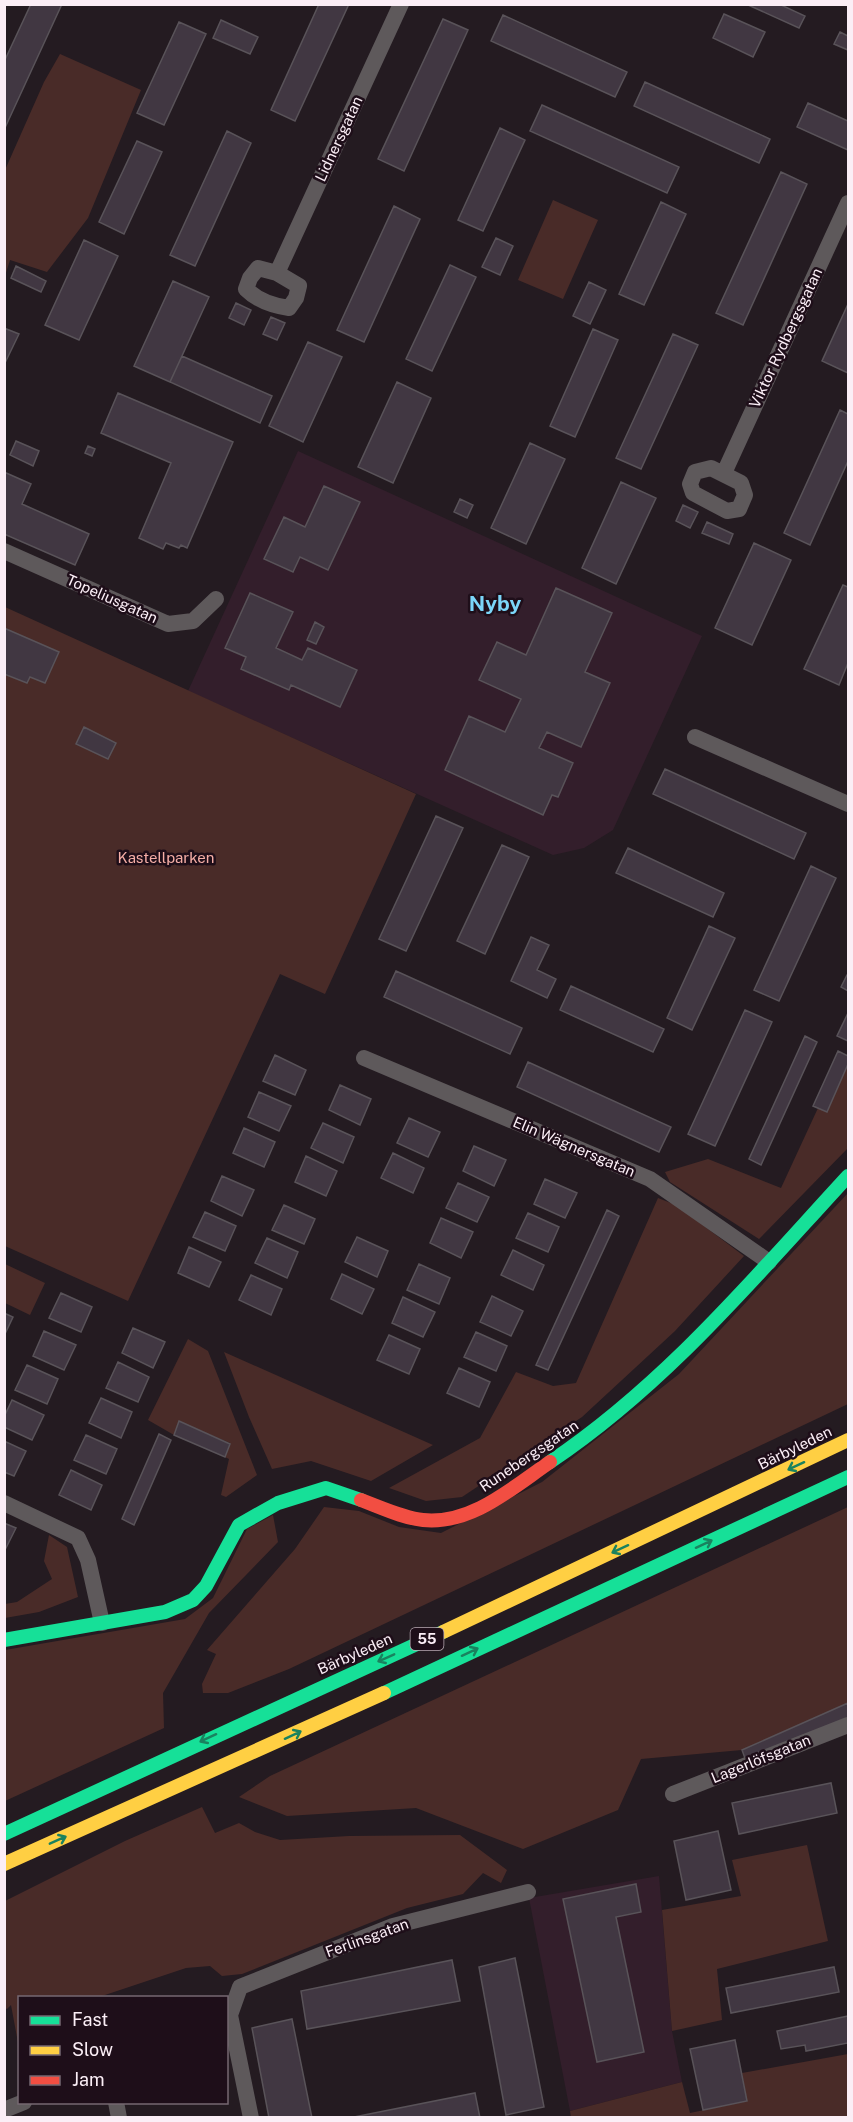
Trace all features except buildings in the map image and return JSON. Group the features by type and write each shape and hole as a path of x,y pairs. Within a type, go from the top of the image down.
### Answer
{"main road":[{"name":"Runebergsgatan","path":"4,1640 165,1612 193,1600 206,1586 239,1525 278,1503 326,1488 420,1520 447,1521 485,1506 599,1428 685,1353 849,1176"},
{"name":"Bärbyleden","path":"4,1834 497,1607 849,1440"},
{"name":"55","path":"4,1864 243,1759 849,1477"}],"street":[{"name":"Lidnersgatan","path":"277,273 400,4"},
{"name":"Viktor Rydbergsgatan","path":"724,473 849,203"},
{"name":"Topeliusgatan","path":"4,551 168,624 193,621 216,599"},
{"path":"695,737 849,804"},
{"name":"Elin Wägnersgatan","path":"364,1058 650,1179 770,1262"},
{"path":"4,1503 78,1538 88,1560 102,1623"},
{"name":"Lagerlöfsgatan","path":"673,1794 849,1725"},
{"name":"Ferlinsgatan","path":"251,2118 228,2016 240,1987 393,1926 528,1892"},
{"path":"4,2110 21,2104"}],"shaded area":[{"path":"298,451 702,636 613,830 584,848 553,855 188,691"},
{"path":"659,1876 672,2031 682,2082 570,2111 529,1898"}],"green space":[{"path":"60,54 141,90 88,218 47,272 10,260 5,276 5,170 44,82"},
{"path":"553,200 598,220 563,299 518,280"},
{"name":"Kastellparken","path":"5,607 416,794 325,994 280,974 128,1301 5,1246"},
{"path":"848,1064 848,1148 759,1239 670,1182 665,1172 708,1159 781,1188 818,1108 827,1111"},
{"path":"848,1193 848,1404 289,1669 228,1693 203,1693 202,1684 216,1654 207,1650 295,1549 324,1507 359,1511 399,1527 441,1533 542,1482 679,1374"},
{"path":"658,1198 676,1205 744,1256 675,1331 582,1417 462,1497 426,1501 389,1488 480,1438 516,1372 553,1386 576,1383"},
{"path":"5,1264 45,1283 30,1315 5,1303"},
{"path":"188,1339 208,1351 257,1475 226,1497 221,1495 229,1459 225,1457 230,1443 180,1422 174,1435 148,1420"},
{"path":"224,1352 433,1445 371,1481 311,1461 272,1469"},
{"path":"848,1507 848,1703 742,1750 641,1759 618,1810 523,1849 416,1808 287,1816 239,1797 270,1776"},
{"path":"273,1515 278,1542 209,1613 163,1693 164,1728 5,1801 5,1650 185,1619 213,1598 247,1529"},
{"path":"49,1535 67,1547 78,1597 39,1612 5,1618 5,1604 17,1602 52,1579 44,1561"},
{"path":"202,1807 215,1833 239,1823 255,1832 280,1840 349,1836 460,1835 507,1870 501,1883 483,1873 463,1894 407,1908 242,1974 222,1976 210,1966 186,1968 102,1996 18,1996 18,2043 11,2005 5,2008 5,1901 125,1841"},
{"path":"807,1845 828,1941 717,1969 722,2020 672,2031 662,1910 741,1896 732,1860"},
{"path":"848,2054 848,2117 571,2118 570,2111 682,2082 690,2113 747,2101 742,2073"}],"traffic: fast":[{"path":"550,1462 592,1432 670,1364 743,1291 848,1176"},
{"path":"384,1693 848,1477"},
{"path":"4,1640 165,1612 193,1600 206,1586 239,1525 278,1503 326,1488 361,1500"},
{"path":"4,1834 443,1632"}],"traffic: slow":[{"path":"443,1632 848,1440"},
{"path":"4,1864 384,1693"}],"traffic: jam":[{"path":"361,1500 415,1519 441,1520 458,1517 490,1503 550,1462"}],"district":[{"name":"Nyby","path":"495,604"}]}
